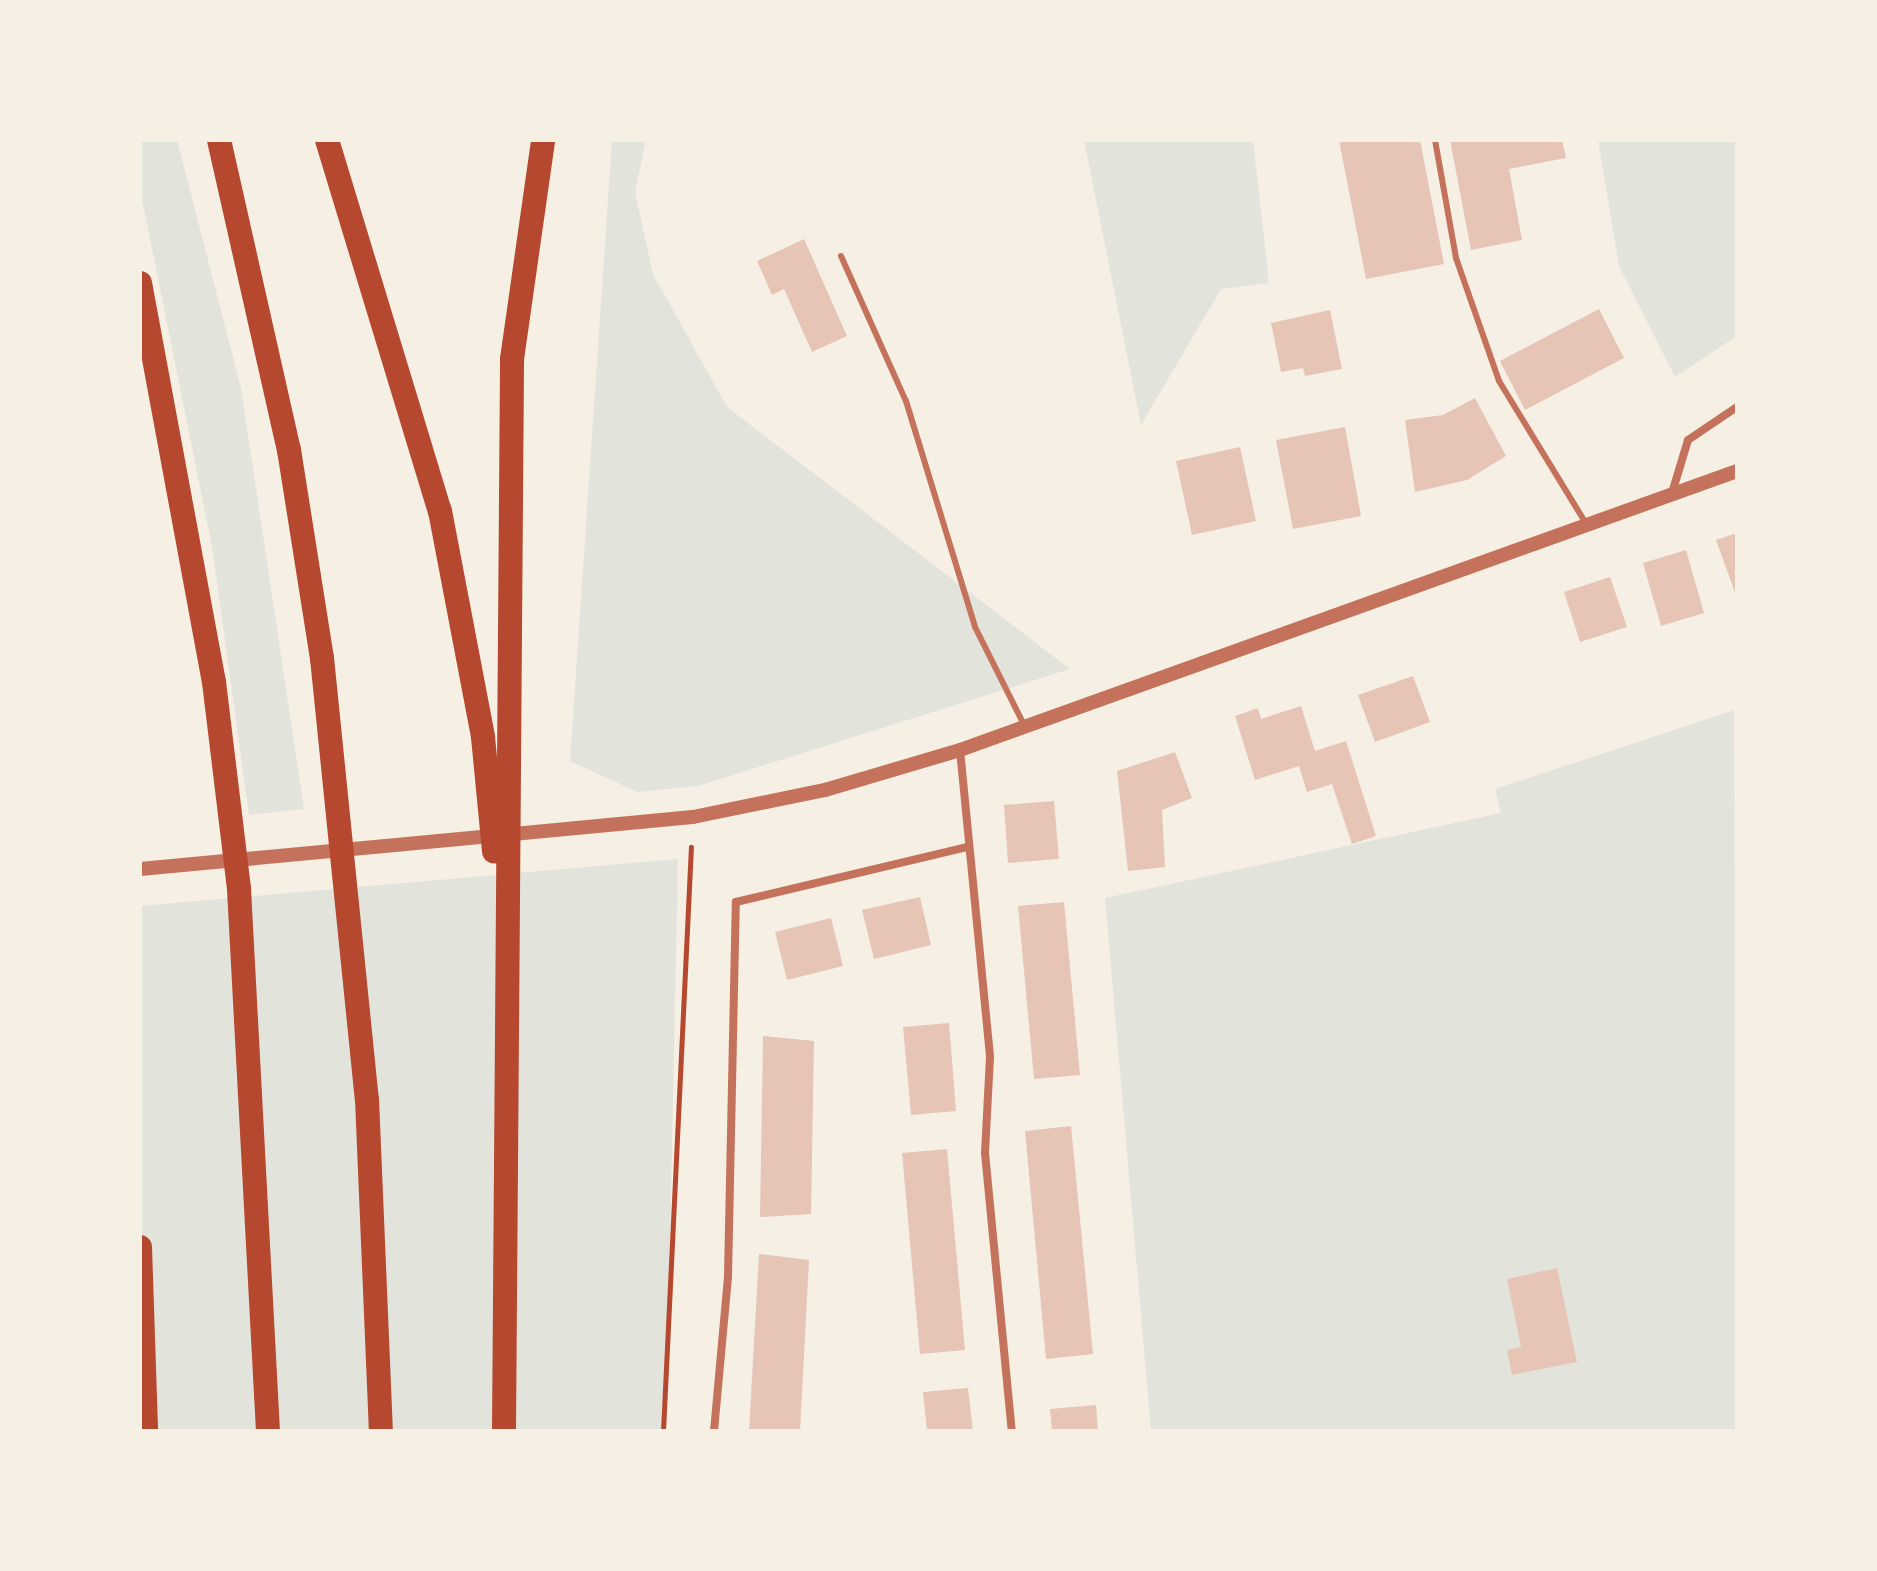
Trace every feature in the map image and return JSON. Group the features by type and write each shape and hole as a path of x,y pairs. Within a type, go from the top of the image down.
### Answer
{"highway":[{"path":"219,140 289,450 322,658 367,1099 381,1431"},
{"path":"327,140 440,511 483,737 504,965"},
{"path":"504,1431 504,965 512,359 543,140"},
{"path":"140,283 211,667 239,889 268,1431"},
{"path":"140,1247 146,1431"}],"street":[{"path":"1672,495 1688,440 1737,407"},
{"path":"140,869 636,823 825,790 960,750 1737,471"},
{"path":"960,750 966,847 990,1057 985,1153 1012,1431"},
{"path":"714,1431 728,1276 736,902 966,847"}],"lane":[{"path":"1435,140 1456,258 1499,381 1587,525"},
{"path":"841,256 906,401 975,627 1024,725"}],"path":[{"path":"663,1431 691,847"}],"shaded area":[{"path":"140,140 177,140 241,388 304,809 249,815 212,547 140,189"},
{"path":"612,140 646,140 635,192 653,274 727,407 1070,669 698,786 637,792 570,761"},
{"path":"1084,140 1253,140 1269,283 1221,289 1141,425"},
{"path":"1598,140 1735,140 1737,336 1675,377 1619,266"},
{"path":"1734,710 1737,1431 1151,1431 1105,898 1501,813 1495,789"},
{"path":"678,859 666,1431 140,1431 140,906"}],"building":[{"path":"1339,140 1420,140 1444,264 1366,279"},
{"path":"1450,140 1562,140 1566,158 1509,169 1522,240 1471,250"},
{"path":"804,239 847,336 812,352 784,289 772,295 757,261"},
{"path":"1599,309 1624,358 1525,410 1500,361"},
{"path":"1330,310 1342,369 1305,376 1303,368 1281,372 1271,323"},
{"path":"1475,398 1506,456 1467,480 1415,492 1405,420 1443,415"},
{"path":"1345,427 1361,516 1293,529 1276,440"},
{"path":"1240,447 1256,521 1192,535 1176,461"},
{"path":"1737,533 1737,598 1716,540"},
{"path":"1686,550 1704,613 1661,626 1643,563"},
{"path":"1610,577 1627,627 1580,642 1564,592"},
{"path":"1413,676 1430,722 1375,742 1358,695"},
{"path":"1301,706 1315,751 1346,741 1376,836 1352,844 1332,784 1307,792 1299,766 1255,780 1235,716 1258,708 1261,719"},
{"path":"1175,752 1192,798 1162,810 1165,867 1128,871 1117,771"},
{"path":"1054,801 1059,859 1008,863 1004,805"},
{"path":"920,897 931,945 874,959 862,910"},
{"path":"1064,902 1080,1075 1034,1079 1018,906"},
{"path":"831,918 843,966 787,980 775,932"},
{"path":"949,1023 956,1111 911,1115 903,1027"},
{"path":"763,1036 814,1041 811,1214 760,1217"},
{"path":"1071,1126 1093,1354 1046,1359 1025,1131"},
{"path":"947,1149 965,1350 920,1354 902,1153"},
{"path":"759,1254 809,1260 800,1431 749,1431"},
{"path":"1557,1268 1577,1362 1512,1375 1507,1350 1521,1347 1507,1279"},
{"path":"968,1388 973,1431 927,1431 923,1392"},
{"path":"1096,1405 1098,1431 1052,1431 1050,1409"}]}
